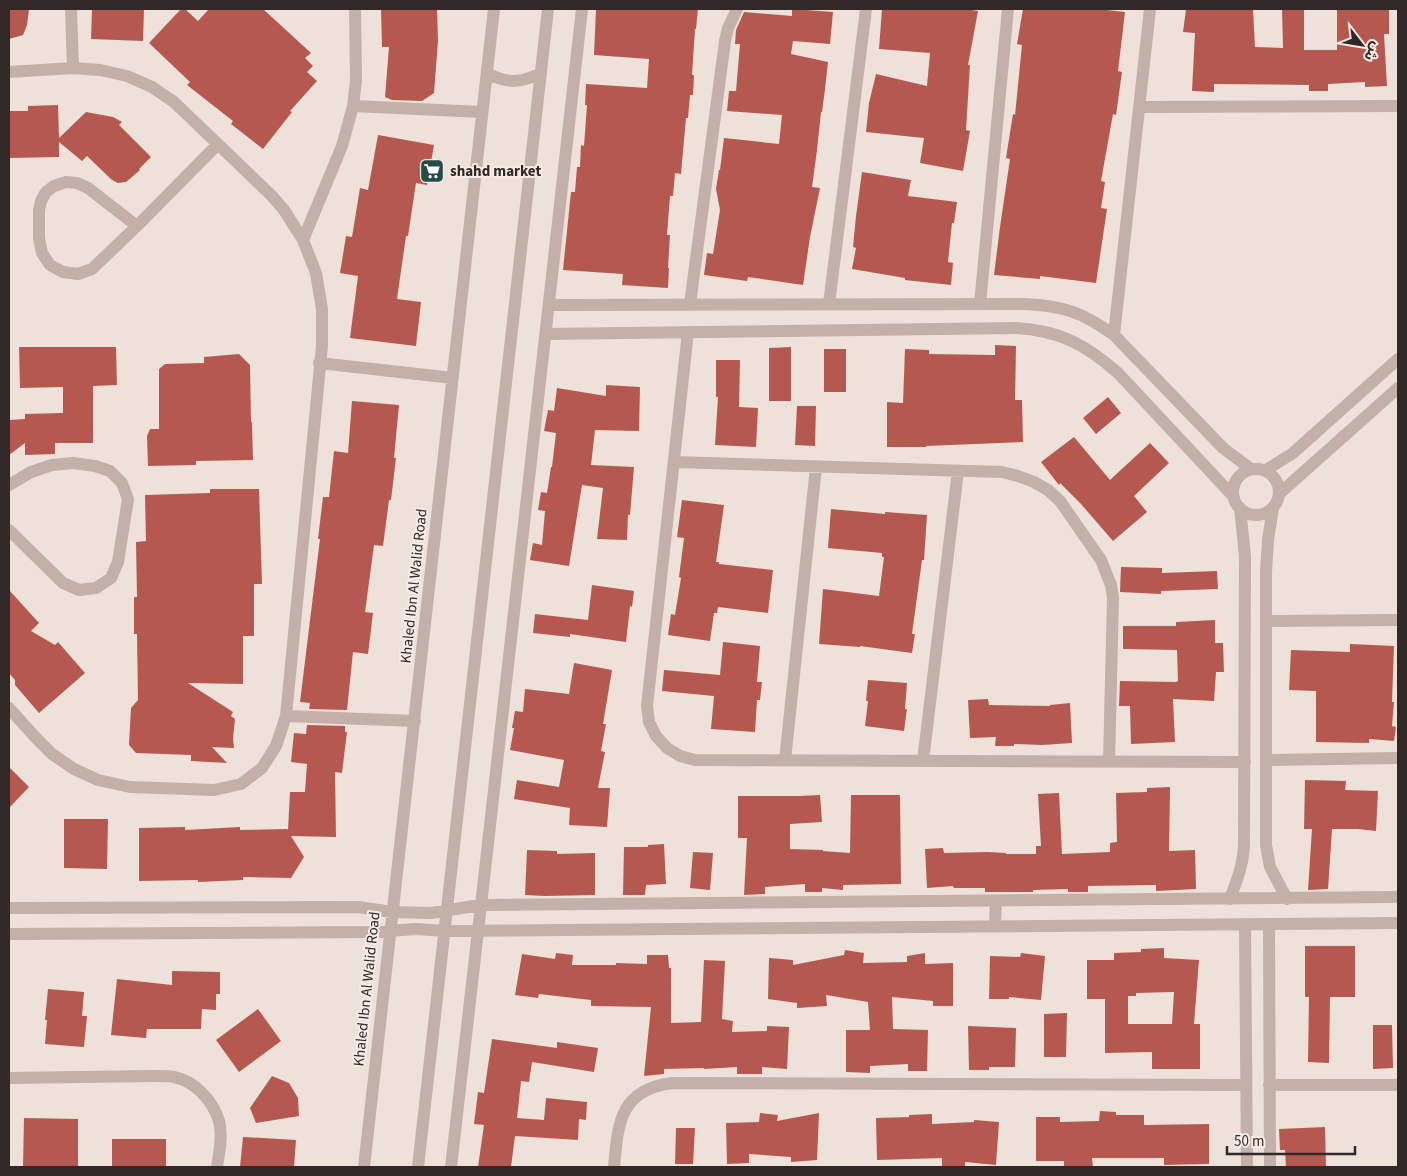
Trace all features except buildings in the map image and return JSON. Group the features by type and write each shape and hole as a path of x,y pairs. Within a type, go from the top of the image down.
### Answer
{"street":[{"path":"72,9 73,68"},
{"path":"303,240 342,146 352,106 356,80 355,9"},
{"name":"Khaled Ibn Al Walid Road","path":"364,1167 494,9"},
{"path":"418,1167 548,9"},
{"path":"451,1167 582,9"},
{"path":"690,304 725,41 728,28 737,9"},
{"path":"829,304 866,9"},
{"path":"980,304 1008,9"},
{"path":"1114,335 1150,9"},
{"path":"9,72 73,68 100,70 127,76 152,87 174,102 272,196 289,217 303,240 316,274 322,309 322,346 286,716 276,746 262,768 241,784 214,790 130,787 98,780 74,769 52,754 9,708"},
{"path":"487,74 497,79 520,81 542,73"},
{"path":"352,106 482,112"},
{"path":"1139,107 1398,106"},
{"path":"137,226 88,188 77,183 66,182 54,186 46,192 39,210 39,238 42,253 50,265 63,272 78,274 92,269 137,226 218,144"},
{"path":"550,305 1049,305 1073,311 1094,321 1114,335 1217,442 1251,469"},
{"path":"546,334 1032,329 1056,335 1079,344 1100,357 1118,373 1233,496 1236,503 1246,513 1261,515 1274,508"},
{"path":"688,332 648,706 650,722 656,736 667,748 680,756 695,760 1245,762"},
{"path":"1266,470 1293,453 1398,359"},
{"path":"319,363 453,378"},
{"path":"1280,493 1398,388"},
{"path":"674,462 1002,472 1034,482 1048,490 1060,501 1101,560 1111,585 1113,598 1109,762"},
{"path":"9,485 31,472 52,465 73,463 95,466 110,472 122,483 128,499 118,562 111,578 96,588 79,590 63,583 9,530"},
{"path":"785,760 816,467"},
{"path":"1233,496 1237,479 1243,473 1258,468 1272,474 1276,479 1280,493 1274,508 1266,556 1267,856 1275,877 1287,899"},
{"path":"923,761 958,471"},
{"path":"1230,899 1242,867 1244,855 1245,556 1240,508"},
{"path":"1266,621 1398,620"},
{"path":"286,716 415,721"},
{"path":"1266,760 1398,758"},
{"path":"9,908 358,907 392,912 424,913 480,905 1398,897"},
{"path":"995,926 996,901"},
{"path":"9,934 391,931 416,929 477,931 1398,923"},
{"path":"1245,924 1247,1167"},
{"path":"1269,924 1270,1167"},
{"path":"9,1078 155,1076 176,1078 196,1087 211,1102 219,1122 220,1143 217,1167"},
{"path":"614,1167 620,1120 626,1108 646,1090 658,1085 672,1083 1246,1085"},
{"path":"1270,1085 1398,1085"}],"place":[{"name":"shahd market","path":"432,171"}]}
